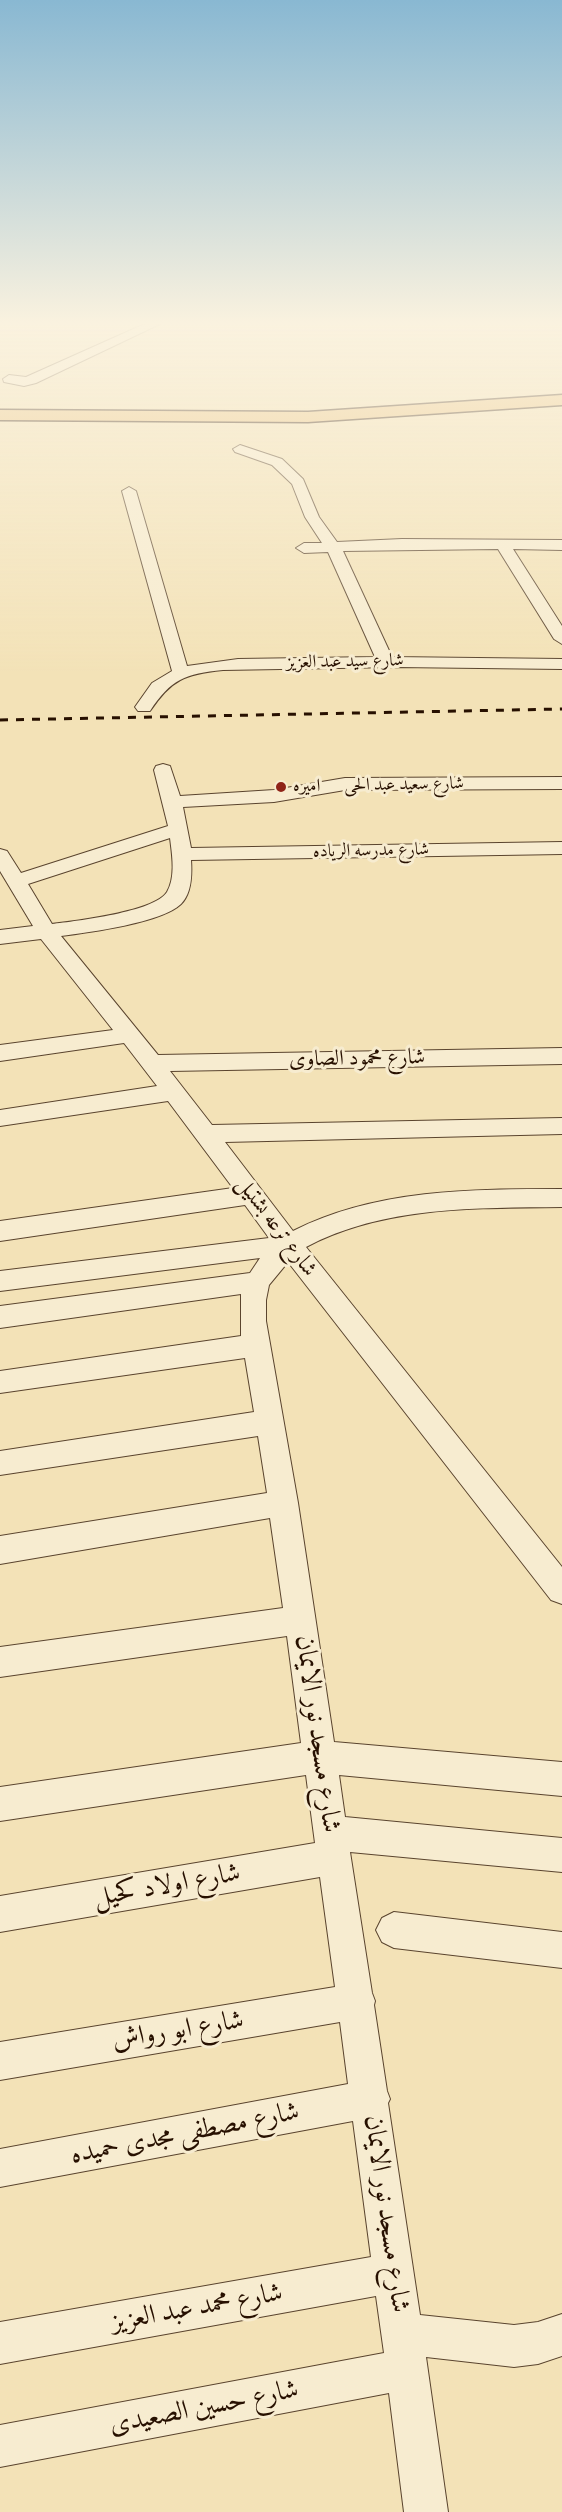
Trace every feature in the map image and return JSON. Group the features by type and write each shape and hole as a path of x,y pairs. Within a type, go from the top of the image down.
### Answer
{"street":[{"path":"240,449 266,457 293,475 298,482 312,517 333,546 385,661"},
{"path":"129,491 181,673"},
{"path":"502,544 562,639"},
{"path":"304,548 502,544 560,547"},
{"name":"شارع سيد عبد العزيز","path":"144,706 150,694 163,682 181,673 244,664 385,661 562,664"},
{"path":"0,937 83,927 161,908 173,900 179,890 182,870 175,802 164,770"},
{"name":"شارع سعيد عبد الحى","path":"175,802 274,796 345,784 562,783"},
{"path":"16,881 178,830"},
{"name":"شارع مدرسه الرياده","path":"180,854 562,848"},
{"name":"شارع ترعه بشتيل","path":"0,855 46,931 152,1063 289,1245 562,1590"},
{"path":"0,1053 130,1035"},
{"name":"شارع محمود الصاوى","path":"152,1063 562,1056"},
{"path":"0,1118 174,1092"},
{"path":"206,1134 562,1126"},
{"path":"0,1231 251,1195"},
{"path":"0,1317 257,1282 289,1245 323,1228 362,1215 414,1206 501,1198 562,1198"},
{"path":"0,1281 289,1245"},
{"name":"شارع مسجد نور الايمان","path":"257,1282 253,1299 256,1345 283,1503 357,2001 426,2512"},
{"path":"0,1382 256,1345"},
{"path":"0,1463 270,1422"},
{"path":"0,1550 283,1503"},
{"path":"0,1662 300,1620"},
{"path":"0,1804 320,1757 562,1779"},
{"name":"شارع اولاد كحيل","path":"0,1914 333,1845 562,1855"},
{"path":"394,1930 562,1950"},
{"name":"شارع ابو رواش","path":"0,2061 357,2001"},
{"name":"شارع مصطفى مجدى حميده","path":"0,2168 371,2099"},
{"name":"شارع محمد عبد العزيز","path":"0,2343 394,2273"},
{"name":"شارع حسين الصعيدى","path":"0,2446 405,2351 514,2346 538,2343 562,2335"}],"railway":[{"path":"0,720 562,709"}],"place":[{"name":"اميره","path":"281,787"}]}
